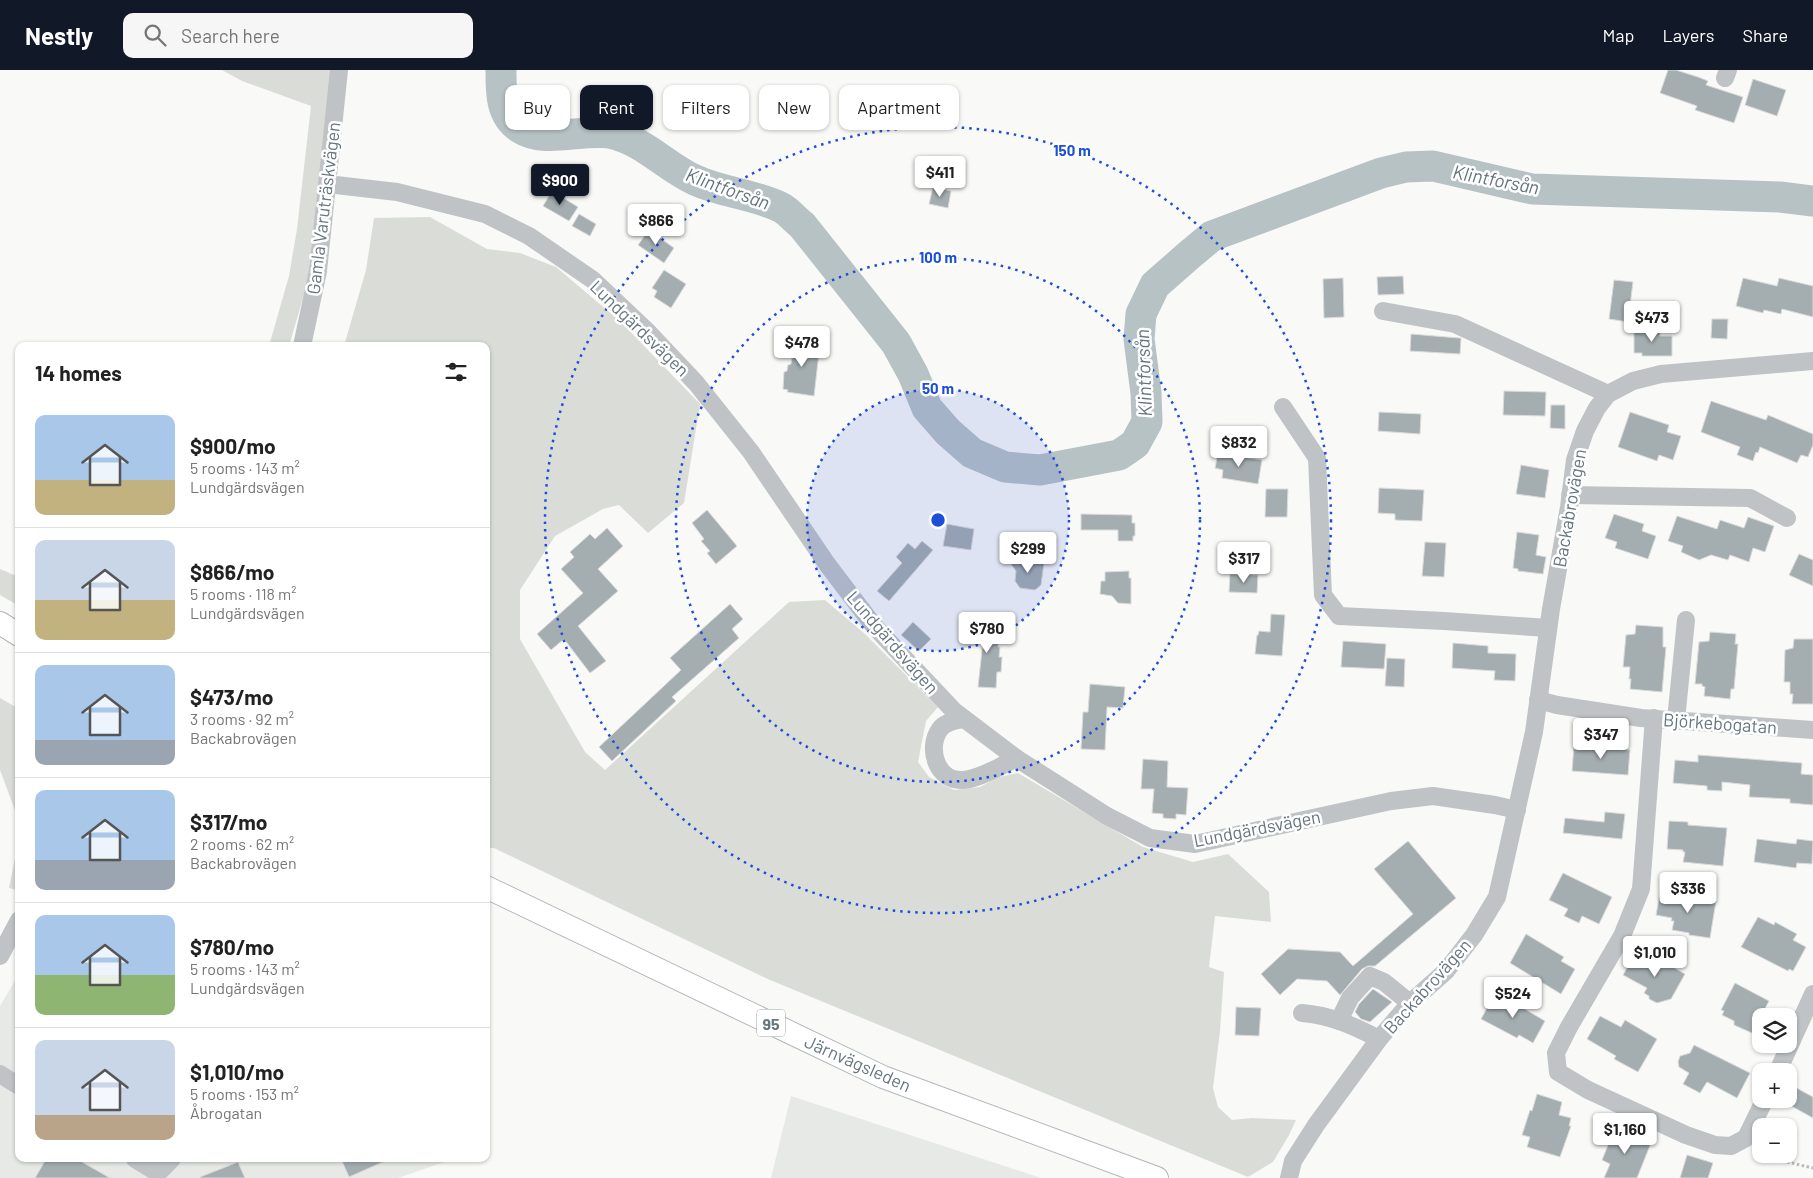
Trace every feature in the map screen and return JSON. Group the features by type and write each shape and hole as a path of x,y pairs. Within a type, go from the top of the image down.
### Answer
{"main road":[{"path":"0,623 15,632"},
{"name":"Järnvägsleden","path":"490,889 883,1077 1157,1178"}],"street":[{"name":"Gamla Varuträskvägen","path":"303,342 318,271 339,70"},
{"name":"Lundgärdsvägen","path":"327,184 397,192 485,214 529,236 593,280 646,330 696,383 751,452 828,564 874,626 954,711 1016,758 1107,816 1150,838 1195,844 1391,801 1433,796 1495,804 1517,810"},
{"path":"1384,312 1455,324 1608,394"},
{"name":"Backabrovägen","path":"1289,1178 1293,1161 1316,1125 1379,1039 1410,1003 1446,971 1474,934 1497,897 1534,732 1548,628 1575,460 1585,431 1597,408 1608,394 1633,381 1661,374 1813,361"},
{"path":"1283,407 1317,458 1323,595 1339,616 1548,628"},
{"path":"1570,495 1750,498 1787,518"},
{"path":"1676,720 1686,620"},
{"name":"Björkebogatan","path":"1538,700 1567,707 1654,718 1813,730"},
{"path":"1654,718 1641,889 1622,936 1556,1053 1558,1072 1588,1090 1686,1135 1715,1145 1731,1146 1746,1138 1761,1108"},
{"path":"964,719 952,721 940,728 934,740 937,767 946,777 961,781 976,778 1016,758"},
{"path":"0,956 15,928"},
{"path":"1339,1021 1350,998 1370,976 1384,982 1410,1003"},
{"path":"1782,1063 1813,994"},
{"path":"1302,1013 1318,1014 1339,1021 1379,1039"},
{"path":"0,1074 15,1083"},
{"path":"139,1162 156,1176 169,1162"}],"path":[{"path":"1731,1146 1745,1152 1813,1168"}],"shaded area":[{"path":"222,70 333,70 312,267 290,342 270,342 289,276 297,229 311,106 242,81"},
{"path":"430,217 487,249 520,253 556,267 621,322 700,404 684,503 648,533 619,505 603,509 555,536 520,590 520,639 585,752 605,770 789,602 825,600 865,634 938,707 926,721 918,762 929,777 954,790 980,787 999,777 1018,773 1143,847 1193,862 1228,854 1269,892 1271,922 1215,916 1209,967 1224,972 1220,1031 1213,1088 1218,1107 1232,1120 1252,1118 1296,1120 1273,1162 1248,1177 770,980 494,848 490,848 490,342 345,342 366,270 374,218"},
{"path":"0,569 15,575 15,604 0,595"},
{"path":"0,698 15,707 15,810 0,770"},
{"path":"15,859 15,890 9,888"},
{"path":"15,981 15,1162 444,1162 398,1178 0,1178 0,1006"},
{"path":"791,1096 1041,1178 771,1178"}],"building":[{"path":"1668,70 1676,70 1698,77 1708,81 1706,85 1743,97 1734,123 1695,110 1697,106 1660,93"},
{"path":"1753,79 1786,90 1777,116 1745,105"},
{"path":"933,187 951,191 948,208 929,204"},
{"path":"552,191 578,207 569,221 543,206"},
{"path":"579,214 596,224 590,236 572,226"},
{"path":"649,230 674,248 664,263 638,245"},
{"path":"664,270 686,284 671,308 654,297 657,291 652,288"},
{"path":"1403,276 1404,294 1378,295 1377,277"},
{"path":"1343,278 1344,317 1324,318 1323,279"},
{"path":"1743,278 1777,286 1779,278 1813,286 1813,317 1782,309 1781,314 1764,310 1763,313 1736,306"},
{"path":"1614,280 1633,282 1628,322 1609,319"},
{"path":"1712,319 1728,319 1727,339 1711,338"},
{"path":"1634,328 1660,329 1660,336 1672,336 1672,356 1642,356 1642,353 1634,353"},
{"path":"1411,334 1461,338 1460,354 1410,351"},
{"path":"795,337 815,339 813,352 819,353 814,396 787,392 788,390 783,389 784,372 787,371 788,365 791,364"},
{"path":"1504,391 1546,392 1545,416 1503,415"},
{"path":"1711,401 1766,420 1768,415 1813,434 1813,445 1808,457 1801,455 1797,463 1760,447 1753,461 1737,455 1740,447 1701,432"},
{"path":"1551,405 1565,405 1565,429 1550,428"},
{"path":"1379,412 1421,414 1420,434 1378,431"},
{"path":"1630,412 1669,425 1667,432 1681,436 1673,460 1659,455 1657,461 1618,447"},
{"path":"1218,453 1262,460 1258,484 1222,478 1223,470 1215,468"},
{"path":"1521,465 1549,470 1545,498 1516,494"},
{"path":"1379,488 1424,490 1422,521 1395,520 1395,514 1378,513"},
{"path":"1266,489 1288,489 1287,517 1265,517"},
{"path":"707,510 737,546 716,564 707,553 710,551 701,541 704,539 692,523"},
{"path":"1081,514 1132,515 1132,523 1135,523 1133,541 1118,541 1118,530 1081,530"},
{"path":"1614,514 1644,524 1642,531 1656,536 1648,559 1615,548 1617,542 1605,538"},
{"path":"1677,516 1717,529 1720,520 1744,528 1748,517 1774,526 1765,552 1753,548 1749,562 1730,555 1728,560 1711,555 1699,560 1681,552 1683,546 1668,541"},
{"path":"947,524 974,529 971,550 943,546"},
{"path":"607,528 623,546 598,569 618,591 578,626 606,661 590,673 564,639 551,650 537,634 583,593 561,569 574,557 570,552 590,534 595,539"},
{"path":"1517,532 1539,535 1536,555 1546,557 1543,574 1518,571 1518,569 1513,568"},
{"path":"922,541 933,550 889,601 877,591 902,563 896,557 908,543 915,549"},
{"path":"1425,542 1446,543 1444,577 1422,576"},
{"path":"1799,554 1813,560 1813,586 1789,575"},
{"path":"1008,560 1044,563 1041,585 1035,590 1020,588 1015,581 1016,571"},
{"path":"1129,571 1129,578 1131,578 1131,604 1118,603 1112,596 1100,594 1101,581 1105,581 1105,572"},
{"path":"1230,574 1258,575 1257,593 1229,592"},
{"path":"730,604 743,619 732,629 739,638 672,697 676,701 612,761 599,747 681,670 670,658"},
{"path":"1271,614 1285,615 1282,656 1255,654 1259,631 1270,632"},
{"path":"913,622 931,639 919,651 901,635"},
{"path":"969,625 999,628 999,657 1002,658 1001,672 997,672 996,688 978,687 983,641 967,640"},
{"path":"1636,625 1663,627 1663,647 1666,647 1662,692 1630,689 1630,667 1623,667 1626,635 1635,634"},
{"path":"1710,632 1736,634 1735,644 1738,644 1734,689 1731,689 1730,699 1704,696 1705,687 1702,684 1695,684 1699,642 1709,641"},
{"path":"1794,639 1813,639 1813,704 1792,704 1793,694 1790,694 1790,682 1784,682 1785,650 1793,648"},
{"path":"1343,641 1386,644 1384,669 1341,667"},
{"path":"1453,643 1488,646 1488,653 1516,654 1515,681 1494,680 1495,671 1452,668"},
{"path":"1387,658 1405,659 1404,687 1385,686"},
{"path":"1090,684 1125,687 1123,708 1107,707 1105,750 1081,749 1083,712 1088,712"},
{"path":"1588,743 1610,745 1610,748 1630,750 1628,775 1572,771 1574,745 1588,746"},
{"path":"1698,755 1802,763 1801,774 1813,775 1813,805 1790,803 1790,799 1749,797 1750,785 1722,782 1722,791 1707,790 1707,786 1673,783 1675,760 1698,762"},
{"path":"1143,759 1168,761 1167,787 1188,788 1186,815 1176,814 1176,819 1163,818 1163,814 1152,813 1154,789 1141,789"},
{"path":"1605,812 1625,814 1622,839 1563,833 1565,818 1604,822"},
{"path":"1669,821 1688,822 1688,825 1727,828 1723,866 1683,862 1685,852 1683,850 1667,849"},
{"path":"1757,839 1796,844 1797,839 1813,841 1812,864 1797,863 1796,868 1754,862"},
{"path":"1408,841 1456,898 1375,966 1368,966 1362,969 1340,995 1327,981 1297,979 1280,995 1261,974 1288,949 1340,952 1353,966 1413,914 1374,869"},
{"path":"1563,873 1612,897 1599,924 1582,916 1579,923 1564,916 1568,909 1549,900"},
{"path":"1660,893 1716,901 1710,938 1672,930 1674,921 1671,921 1672,918 1656,915"},
{"path":"1758,917 1774,925 1775,922 1797,934 1793,940 1806,947 1793,971 1789,969 1788,971 1741,947"},
{"path":"1526,934 1564,957 1561,961 1575,969 1561,994 1510,963"},
{"path":"1635,954 1648,962 1652,955 1685,974 1671,999 1657,1003 1649,999 1649,996 1644,993 1647,988 1623,975"},
{"path":"1735,983 1769,1001 1765,1008 1752,1008 1752,1033 1734,1025 1734,1021 1722,1015 1724,1011 1721,1010"},
{"path":"1373,989 1392,1002 1370,1022 1361,1019 1355,1012 1359,1004"},
{"path":"1496,992 1545,1021 1533,1043 1519,1035 1517,1038 1481,1019"},
{"path":"1236,1007 1261,1008 1259,1036 1235,1035"},
{"path":"1600,1016 1621,1027 1625,1020 1657,1039 1638,1072 1614,1059 1616,1056 1587,1039"},
{"path":"1694,1045 1750,1073 1737,1098 1707,1082 1700,1093 1683,1084 1689,1073 1679,1067 1678,1062 1680,1056 1690,1053"},
{"path":"1797,1088 1813,1097 1813,1118 1795,1108 1797,1108"},
{"path":"1537,1094 1562,1102 1559,1115 1571,1118 1569,1126 1571,1126 1560,1157 1527,1147 1530,1137 1522,1135"},
{"path":"1615,1128 1651,1143 1637,1178 1604,1178 1610,1164 1602,1160"},
{"path":"1687,1155 1713,1163 1708,1178 1680,1178"},
{"path":"44,1162 82,1162 110,1178 35,1178"},
{"path":"238,1162 245,1178 200,1178 200,1177"},
{"path":"342,1162 383,1162 349,1177"}],"waterway":[{"name":"Klintforsån","path":"501,70 505,109 513,123 530,133 551,136 598,132 621,136 643,147 695,180 772,203 782,208 802,225 896,343 913,374 927,408 948,432 972,453 1005,467 1040,470 1119,455 1135,444 1147,422 1146,393 1139,339 1141,314 1155,285 1212,236 1381,173 1406,167 1433,166 1532,189 1780,197 1813,201"}]}
